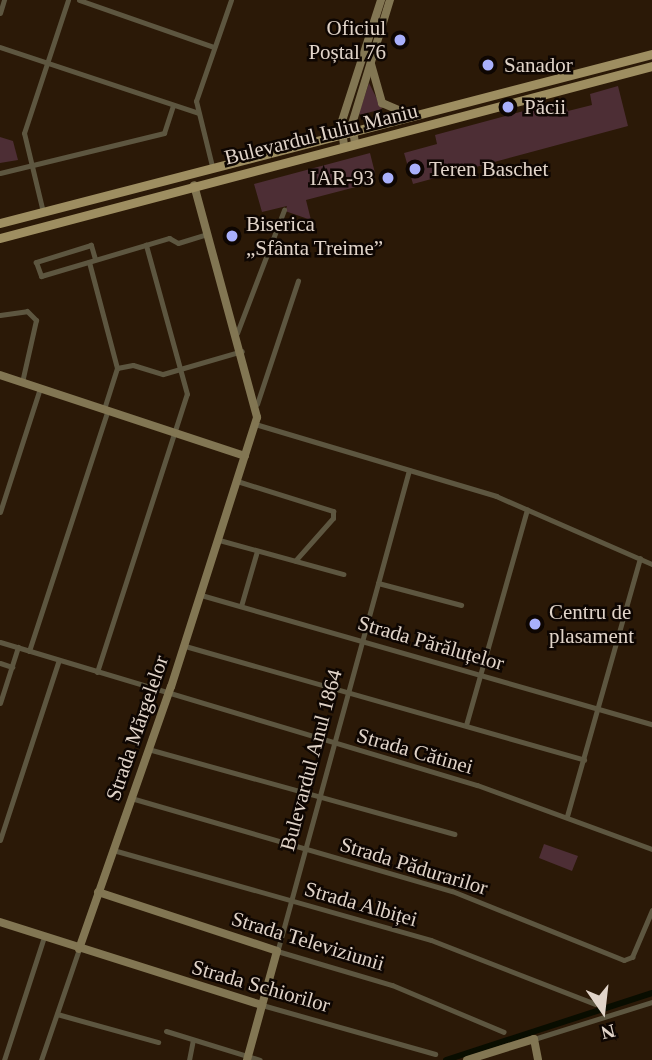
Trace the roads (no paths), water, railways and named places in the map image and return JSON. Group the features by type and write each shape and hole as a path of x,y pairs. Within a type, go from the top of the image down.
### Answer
{"main road":[{"name":"Bulevardul Iuliu Maniu","path":"0,223 341,131 412,116 652,54"},
{"name":"Bulevardul Iuliu Maniu","path":"0,238 652,65"}],"street":[{"path":"0,13 4,0"},
{"path":"43,212 24,133 68,0"},
{"path":"79,0 214,47"},
{"path":"212,166 196,98 231,0"},
{"path":"344,145 341,131 381,0"},
{"path":"355,143 351,129 390,0"},
{"path":"0,47 198,113"},
{"path":"370,61 382,103 412,116"},
{"path":"0,173 163,133 173,105"},
{"name":"Strada Mărgelelor","path":"194,185 257,404"},
{"path":"237,333 284,210"},
{"path":"29,651 117,368 92,260 91,245 36,261 41,275 92,260 146,245 169,238 178,243 208,234"},
{"path":"97,672 187,394 146,245"},
{"name":"Strada Mărgelelor","path":"41,1060 166,694 185,646 255,424 257,404 298,281"},
{"path":"0,315 27,311 36,320 22,382"},
{"path":"117,368 133,365 163,374 242,351"},
{"path":"0,375 245,456"},
{"path":"0,512 40,388"},
{"path":"255,424 527,509 652,564"},
{"name":"Bulevardul Anul 1864","path":"247,1058 409,470"},
{"path":"237,481 333,511 334,518 295,561"},
{"path":"466,725 527,509"},
{"path":"219,540 342,574"},
{"path":"241,606 257,551"},
{"path":"567,816 640,558"},
{"path":"378,583 461,605"},
{"name":"Strada Părăluțelor","path":"201,595 599,706 652,724"},
{"name":"Strada Cătinei","path":"0,642 166,694 477,785 652,849"},
{"path":"185,646 584,760"},
{"path":"0,703 18,647"},
{"path":"0,840 60,660"},
{"path":"0,663 12,667"},
{"path":"148,749 454,834"},
{"name":"Strada Pădurarilor","path":"131,798 452,891 624,960 632,957 652,910"},
{"name":"Strada Albiței","path":"113,850 431,940 595,1004"},
{"name":"Strada Televiziunii","path":"98,892 277,951 392,985 504,1032"},
{"name":"Strada Schiorilor","path":"1,926 435,1054"},
{"path":"4,1060 44,937"},
{"path":"467,1060 652,1002"},
{"path":"57,1014 158,1042"},
{"path":"166,1031 260,1060"},
{"path":"534,1039 538,1060"},
{"path":"189,1060 193,1040"}],"waterway":[{"path":"446,1060 652,993"}],"place":[{"name":"Oficiul Poștal 76","path":"400,40"},
{"name":"Sanador","path":"488,65"},
{"name":"Păcii","path":"508,107"},
{"name":"Teren Baschet","path":"415,169"},
{"name":"IAR-93","path":"388,178"},
{"name":"Biserica „Sfânta Treime”","path":"232,236"},
{"name":"Centru de plasament","path":"535,624"}]}
